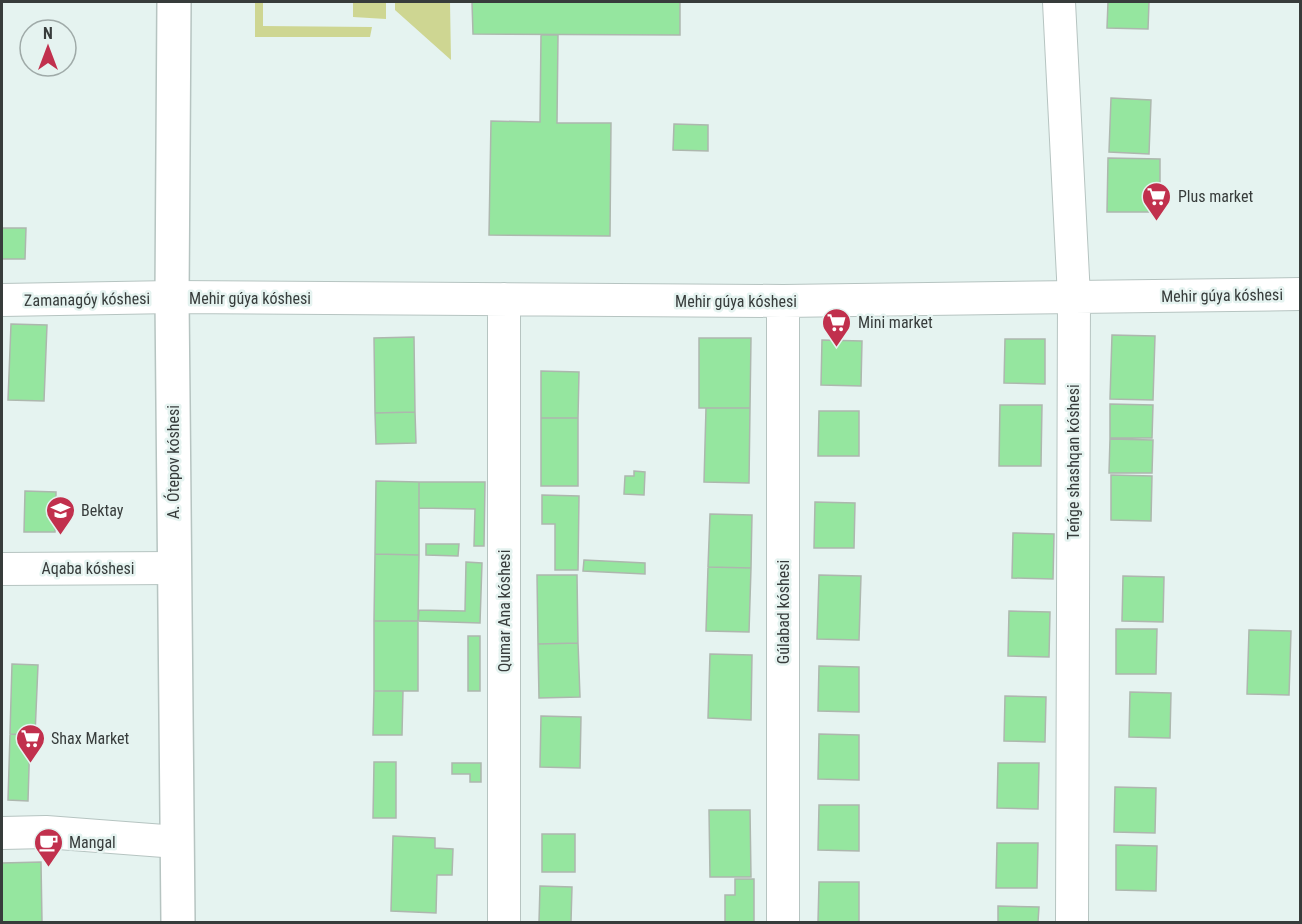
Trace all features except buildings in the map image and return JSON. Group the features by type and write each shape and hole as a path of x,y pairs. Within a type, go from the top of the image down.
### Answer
{"main road":[{"name":"A. Ótepov kóshesi","path":"174,2 172,297 178,922"}],"street":[{"name":"Teńge shashqan kóshesi","path":"1059,2 1074,297 1072,922"},
{"name":"Mehir gúyа kóshesi","path":"172,297 783,301 1300,294"},
{"name":"Zamanagóy kóshesi","path":"2,300 172,297"},
{"name":"Qumar Ana kóshesi","path":"504,299 504,922"},
{"name":"Gúlabad kóshesi","path":"783,301 783,922"},
{"name":"Aqaba kóshesi","path":"2,569 174,568"},
{"path":"2,833 46,832 177,842"}],"green space":[{"path":"255,2 263,2 263,26 372,27 370,37 255,37"},
{"path":"353,2 386,2 386,19 353,17"},
{"path":"395,2 450,2 451,60 395,10"}],"place":[{"name":"Plus market","path":"1157,222"},
{"name":"Mini market","path":"837,348"},
{"name":"Bektay","path":"60,536"},
{"name":"Shax Market","path":"30,764"},
{"name":"Mangal","path":"48,868"}]}
